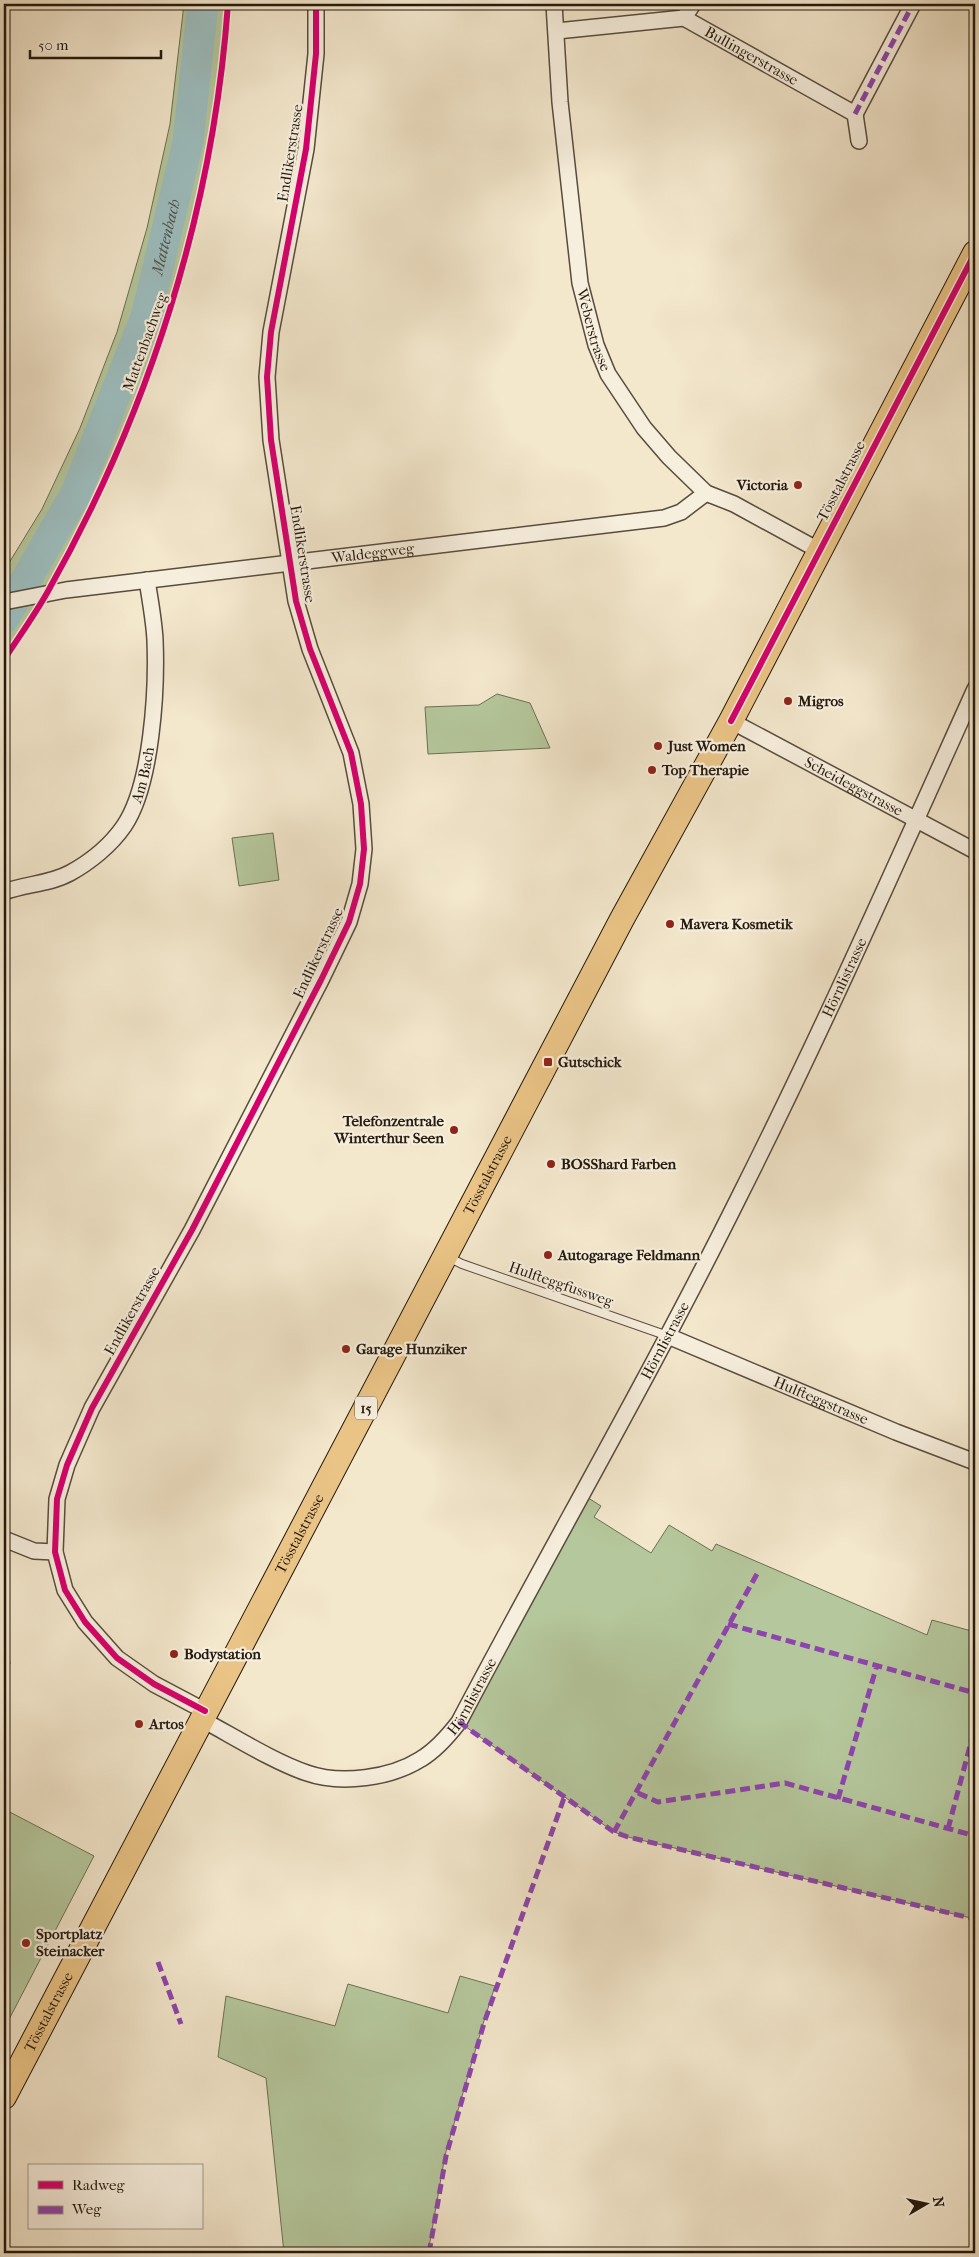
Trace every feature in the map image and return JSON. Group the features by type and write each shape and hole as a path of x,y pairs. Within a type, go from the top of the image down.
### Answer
{"main road":[{"name":"Tösstalstrasse","path":"4,2097 203,1715 237,1654 670,830 731,721 975,253"}],"street":[{"name":"Endlikerstrasse","path":"203,1715 117,1658 85,1622 65,1590 55,1552 57,1499 72,1452 97,1400 192,1230 317,989 349,922 360,884 364,849 361,804 351,754 310,649 296,601 272,440 268,377 271,332 306,149 316,54 316,4"},
{"name":"Weberstrasse","path":"554,4 560,102 580,284 596,345 608,374 644,428 669,457 706,493 734,504 820,551"},
{"path":"557,31 684,18 692,4"},
{"path":"859,141 855,114 913,4"},
{"name":"Bullingerstrasse","path":"684,18 855,114"},
{"name":"Waldeggweg","path":"4,602 66,590 664,518 681,512 706,493"},
{"name":"Am Bach","path":"4,892 69,874 102,850 124,825 141,787 149,753 155,640 147,580"},
{"name":"Hörnlistrasse","path":"203,1715 308,1774 332,1778 358,1778 387,1773 422,1758 452,1732 460,1722 506,1633 668,1336 738,1199 822,1028 975,689"},
{"name":"Scheideggstrasse","path":"731,721 975,851"},
{"name":"Hulfteggstrasse","path":"668,1336 896,1432 975,1462"},
{"path":"4,1539 34,1552 55,1552"}],"lane":[{"name":"Hulfteggfussweg","path":"447,1256 462,1264 668,1336"}],"green space":[{"path":"184,4 227,4 218,107 196,221 173,306 110,470 46,595 4,660 4,571 42,509 80,428 117,332 147,228 170,124"},
{"path":"497,694 530,703 550,748 428,754 425,707 479,705"},
{"path":"273,833 279,880 239,886 232,838"},
{"path":"582,1494 601,1506 594,1517 651,1553 669,1525 712,1551 716,1544 927,1635 932,1620 975,1632 975,1919 628,1837 614,1832 459,1722"},
{"path":"4,1615 10,1664 4,1665"},
{"name":"Sportplatz Steinacker","path":"4,1809 94,1856 4,2029"},
{"path":"460,1976 495,1986 445,2155 428,2253 284,2253 266,2078 218,2057 226,1996 335,2026 348,1984 448,2013"}],"waterway":[{"name":"Mattenbach","path":"4,618 76,493 146,317 188,142 203,4"}],"marked path":[{"path":"855,114 913,4"},
{"path":"614,1832 758,1572"},
{"path":"728,1624 975,1693"},
{"path":"838,1799 877,1665"},
{"path":"459,1722 614,1832 628,1837 975,1919"},
{"path":"948,1829 975,1727"},
{"path":"638,1793 658,1802 785,1783 975,1836"},
{"path":"429,2253 446,2156 484,2023 564,1798"},
{"path":"158,1962 181,2024"}],"cycle path":[{"name":"Mattenbachweg","path":"4,660 42,602 83,524 116,454 145,382 170,309 191,234 208,158 220,82 228,4"},
{"path":"205,1711 154,1684 117,1658 85,1622 65,1590 55,1552 57,1499 67,1465 92,1408 192,1230 321,980 349,922 360,884 364,849 361,804 351,753 310,649 296,601 271,440 267,377 271,332 306,149 316,54 316,4"},
{"path":"731,721 975,253"}],"place":[{"name":"Victoria","path":"798,485"},
{"name":"Migros","path":"788,701"},
{"name":"Just Women","path":"658,746"},
{"name":"Top Therapie","path":"652,770"},
{"name":"Mavera Kosmetik","path":"670,924"},
{"name":"Gutschick","path":"548,1062"},
{"name":"Telefonzentrale Winterthur Seen","path":"454,1130"},
{"name":"BOSShard Farben","path":"551,1164"},
{"name":"Autogarage Feldmann","path":"548,1255"},
{"name":"Garage Hunziker","path":"346,1349"},
{"name":"Bodystation","path":"174,1654"},
{"name":"Artos","path":"139,1724"},
{"name":"Sportplatz Steinacker","path":"26,1943"}]}
